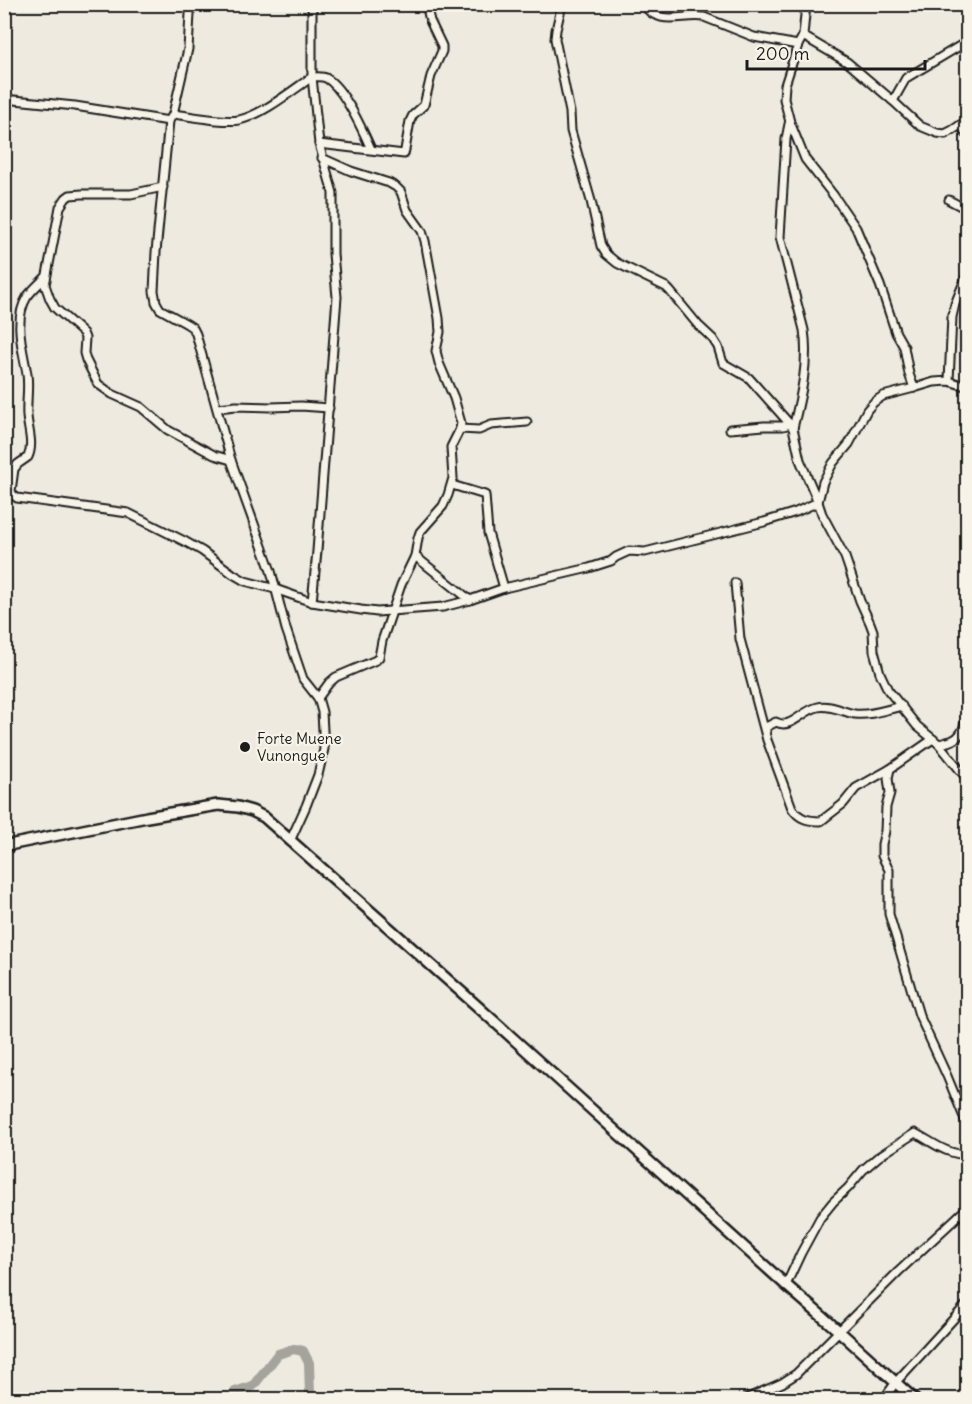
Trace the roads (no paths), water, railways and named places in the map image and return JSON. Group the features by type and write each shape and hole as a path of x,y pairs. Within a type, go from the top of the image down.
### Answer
{"street":[{"path":"312,4 312,77 319,144 333,193 333,254 337,297 312,602"},
{"path":"319,144 404,154 411,118 424,105 431,76 442,51 426,4"},
{"path":"562,4 555,39 570,112 571,131 601,246 616,263 666,287 713,339 723,363 749,378 790,425 800,460 822,514 845,557 873,630 874,651 888,690 917,726 936,741 968,780"},
{"path":"643,4 654,15 666,18 704,17 754,38 798,45"},
{"path":"806,4 803,36 785,85 784,99 790,122 805,159 856,228 880,285 896,333 904,347 914,388"},
{"path":"190,14 188,49 171,118 156,252 154,291 160,309 193,328 196,334 231,460 271,572 286,629 303,679 318,698 322,712 324,749 318,775 291,840"},
{"path":"803,36 847,62 920,126 945,134 968,120"},
{"path":"893,101 906,78 968,41"},
{"path":"4,99 145,116 239,120 260,112 312,77 320,76 338,88 356,117 371,149"},
{"path":"790,122 786,139 780,237 806,340 804,385 790,425"},
{"path":"960,125 968,136"},
{"path":"318,698 336,677 379,657 401,585 415,556 420,532 443,506 452,485 451,447 460,429 460,417 436,351 440,332 439,318 422,231 407,210 401,192 396,187 322,158"},
{"path":"163,187 131,194 82,194 70,195 66,198 60,207 45,285 55,308 83,333 86,360 98,384 112,394 141,407 168,430 214,455 231,460"},
{"path":"949,200 968,210"},
{"path":"949,381 952,317 968,272"},
{"path":"46,277 28,295 22,312 21,349 27,377 27,415 31,448 28,457 14,469 11,491 13,495 17,498 128,513 202,551 245,581 297,598 377,612 443,607 504,588 589,568 611,561 630,551 645,552 764,522 818,502"},
{"path":"818,502 823,482 833,463 849,444 867,410 874,402 883,396 934,382 949,381 968,387"},
{"path":"218,408 236,406 329,408"},
{"path":"460,429 479,430 491,425 527,422"},
{"path":"730,429 790,425"},
{"path":"452,485 485,495 488,533 504,588"},
{"path":"415,556 470,600"},
{"path":"735,583 740,639 767,740 792,808 800,818 821,821 843,804 856,788 936,741 954,739 962,730 968,694"},
{"path":"765,731 766,727 776,722 787,725 816,707 831,707 853,714 863,714 902,706"},
{"path":"890,769 888,778 890,793 882,844 882,856 889,870 889,914 919,1015 968,1127"},
{"path":"4,846 218,805 238,807 264,817 915,1400"},
{"path":"786,1285 820,1218 863,1170 878,1157 915,1132 938,1148 953,1154 968,1155"},
{"path":"743,1400 782,1383 796,1374 898,1272 968,1207"},
{"path":"883,1400 896,1382 968,1303"}],"waterway":[{"path":"233,1400 235,1392 253,1386 278,1354 294,1349 303,1351 309,1363 310,1395 315,1400"}],"place":[{"name":"Forte Muene Vunongue","path":"245,747"}]}
